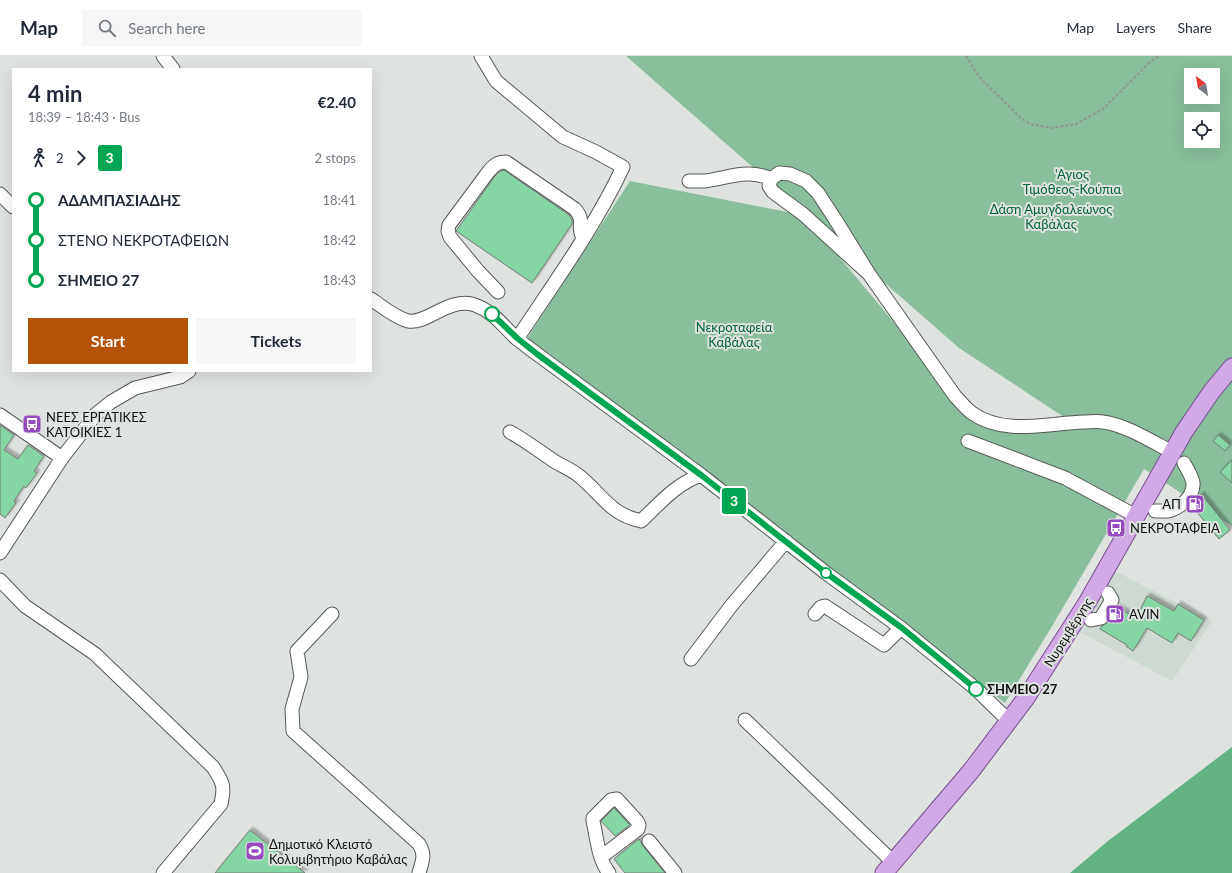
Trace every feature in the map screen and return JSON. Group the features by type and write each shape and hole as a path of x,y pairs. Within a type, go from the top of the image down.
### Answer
{"main road":[{"name":"Νυρεμβέργης","path":"889,867 971,771 1034,686 1078,616 1136,516 1178,457 1198,411 1231,370"}],"street":[{"path":"162,56 172,68"},
{"path":"481,56 496,81 564,137 623,167 614,186 583,238 517,338"},
{"path":"498,292 478,271 450,237 448,231 449,225 495,165 501,162 506,162 575,209 582,220 580,227 583,238"},
{"path":"689,181 705,181 747,173 763,175 771,179"},
{"path":"868,274 803,214 773,192 769,186 771,179 779,173 790,174 806,181 818,193 836,219 868,274 955,396 971,412 988,422 1007,426 1034,426 1072,422 1102,422 1120,426 1178,457 1192,479 1193,485 1189,496 1183,504 1175,508 1167,511 1155,511"},
{"path":"0,194 12,206"},
{"path":"372,300 388,311 410,322 453,304 474,304 492,314 517,338 701,475 826,573 902,628 976,689 1009,721"},
{"path":"0,553 62,458 96,414 135,388 181,373"},
{"path":"0,415 62,458"},
{"path":"510,432 578,475 606,503 628,518 641,521 670,493 688,479 701,475"},
{"path":"968,441 1064,478 1136,516"},
{"path":"691,659 731,606 786,541"},
{"path":"0,580 25,606 95,654 212,767 220,779 224,790 221,804 163,873"},
{"path":"1091,620 1101,618 1112,600 1108,593"},
{"path":"815,614 821,607 825,606 884,645 902,628"},
{"path":"332,614 297,651 301,677 292,709 293,731 419,844 424,856 419,873"},
{"path":"745,720 889,867"},
{"path":"649,841 676,873"},
{"path":"601,857 603,866 609,873"}],"path":[{"path":"966,56 976,72 984,81 1022,119 1030,124 1051,128 1076,124 1103,110 1150,62 1159,56"}],"shaded area":[{"path":"1111,569 1212,621 1172,681 1076,630"},
{"path":"1232,747 1232,873 1070,873 1108,841"}],"green space":[{"path":"626,56 1232,56 1232,526 1144,469 1054,623 1005,703 526,340 630,181 792,213 815,228 962,404 972,418 1073,423 959,348"}],"building":[{"path":"504,170 569,215 572,220 572,224 532,283 456,231 495,176"},
{"path":"0,425 14,435 4,450 18,459 28,445 44,456 34,471 37,473 26,488 24,486 14,501 16,503 5,518 0,514"},
{"path":"1218,435 1230,445 1225,451 1213,441"},
{"path":"1232,460 1232,483 1220,472"},
{"path":"1201,494 1230,530 1219,539 1192,506"},
{"path":"1147,596 1174,611 1178,604 1204,620 1191,641 1178,633 1172,643 1147,628 1133,651 1126,646 1127,645 1100,629 1108,622 1117,607 1136,618"},
{"path":"614,808 630,825 615,836 601,821"},
{"name":"Δημοτικό Κλειστό Κολυμβητήριο Καβάλας","path":"250,830 305,873 215,873"},
{"path":"639,839 665,873 625,873 614,859"}],"bus line":[{"name":"3","path":"492,314 517,338 537,354 701,475 826,573 902,628 976,689"}],"place":[{"name":"ΝΕΕΣ ΕΡΓΑΤΙΚΕΣ ΚΑΤΟΙΚΙΕΣ 1","path":"32,424"},
{"name":"ΑΠ","path":"1195,504"},
{"name":"ΝΕΚΡΟΤΑΦΕΙΑ","path":"1116,528"},
{"name":"AVIN","path":"1115,614"},
{"name":"ΣΗΜΕΙΟ 27","path":"976,689"},
{"name":"Δημοτικό Κλειστό Κολυμβητήριο Καβάλας","path":"255,851"}],"park label":[{"name":"'Αγιος Τιμόθεος-Κούπια","path":"1072,182"},
{"name":"Δάση Αμυγδαλεώνος Καβάλας","path":"1051,216"},
{"name":"Νεκροταφεία Καβάλας","path":"734,334"}]}
